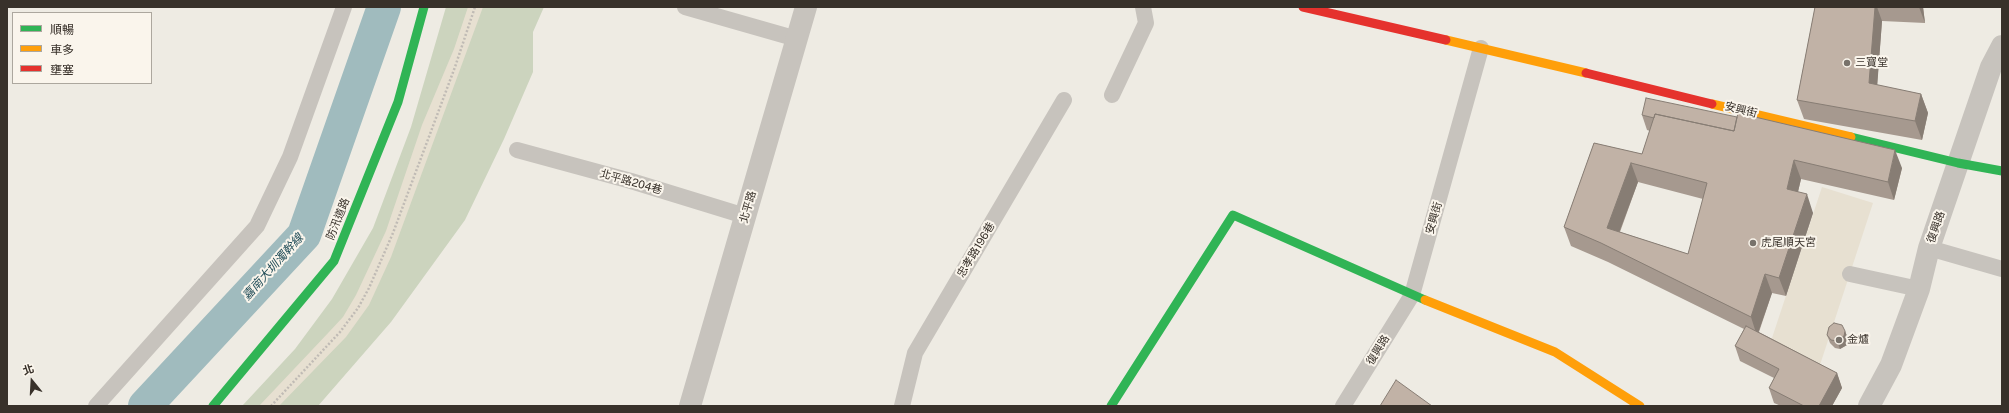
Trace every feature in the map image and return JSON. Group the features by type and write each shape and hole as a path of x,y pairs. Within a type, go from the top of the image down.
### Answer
{"street":[{"name":"防汛道路","path":"213,406 334,261 398,102 424,7"},
{"name":"北平路","path":"690,406 806,7"},
{"name":"安興街","path":"1302,7 1481,48 1958,163 2002,171"},
{"name":"復興路","path":"1869,406 1891,365 1919,289 1929,248 1990,66 2002,46"},
{"path":"1111,406 1233,214 1412,295 1555,352 1640,406"}],"lane":[{"path":"96,406 257,226 290,157 344,7"},
{"path":"685,7 797,39"},
{"path":"1112,95 1146,23 1143,7"},
{"name":"安興街","path":"1412,295 1481,48"},
{"name":"忠孝路196巷","path":"902,406 915,353 1064,100"},
{"name":"北平路204巷","path":"517,150 631,181 745,216"},
{"path":"1929,248 2002,269"},
{"path":"1850,274 1919,289"},
{"name":"復興路","path":"1343,406 1412,295"}],"path":[{"path":"271,406 340,332 358,308 369,288 393,233 456,67 475,7"}],"green space":[{"path":"446,7 544,7 533,32 533,72 504,139 465,220 391,322 318,406 242,406 295,349 332,299 373,228 411,127"}],"shaded area":[{"path":"468,7 483,7 391,257 369,305 346,337 279,406 259,406 343,317 356,295 386,231 422,125 454,49"},
{"path":"1822,187 1873,203 1819,368 1769,347"}],"building":[{"name":"三寶堂","path":"1815,7 1875,7 1869,83 1921,94 1915,121 1797,100"},
{"path":"1646,98 1737,117 1734,131 1655,114 1654,118 1642,115"},
{"path":"1738,113 1895,150 1888,182 1794,160 1787,189 1807,194 1779,278 1765,274 1751,317 1601,243 1564,227 1594,143 1642,154 1655,114 1734,131","holes":["1631,163 1707,183 1688,254 1607,228"]},
{"path":"1834,323 1842,325 1845,331 1844,336 1837,341 1831,340 1827,335 1829,327"},
{"path":"1746,326 1837,373 1819,406 1804,406 1769,388 1779,369 1735,346"},
{"path":"1396,380 1432,406 1380,406"}],"waterway":[{"name":"嘉南大圳濁幹線","path":"145,406 304,235 384,7"}],"traffic: fast":[{"path":"213,406 334,261 398,102 424,7"},
{"path":"1851,137 1958,163 2002,171"},
{"path":"1111,406 1233,215 1425,300"}],"traffic: slow":[{"path":"1446,40 1586,73"},
{"path":"1712,104 1851,137"},
{"path":"1425,300 1555,352 1640,406"}],"traffic: jam":[{"path":"1303,7 1446,40"},
{"path":"1586,73 1712,104"}],"place":[{"name":"三寶堂","path":"1847,63"},
{"name":"虎尾順天宮","path":"1753,243"},
{"name":"金爐","path":"1839,340"}]}
